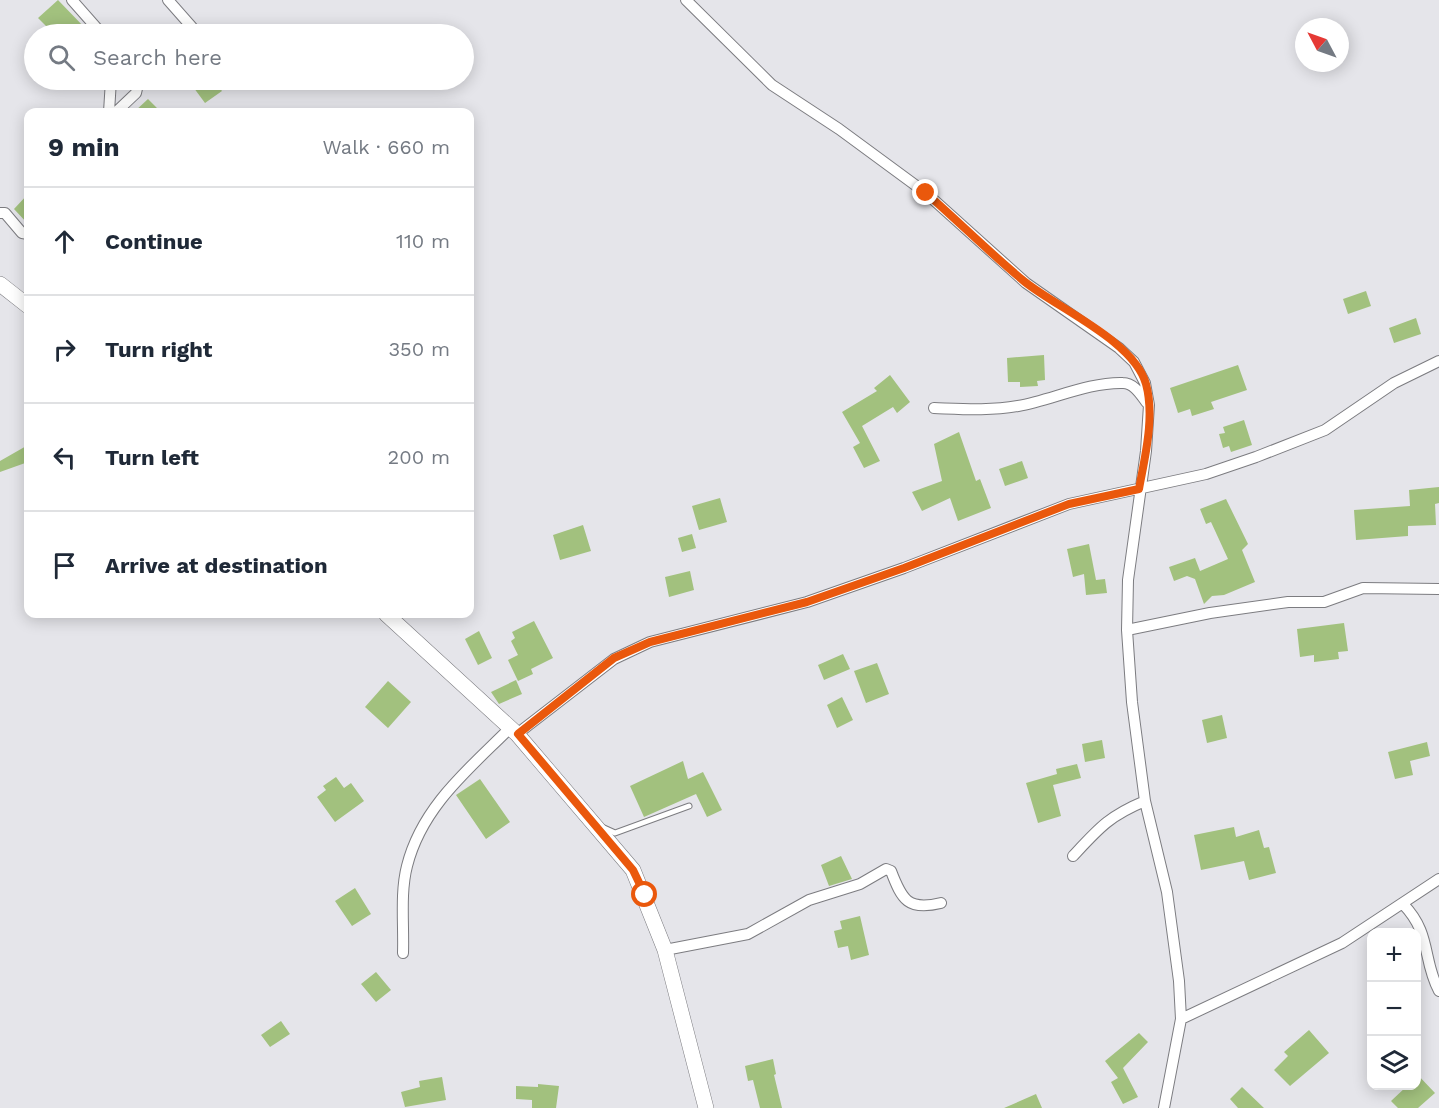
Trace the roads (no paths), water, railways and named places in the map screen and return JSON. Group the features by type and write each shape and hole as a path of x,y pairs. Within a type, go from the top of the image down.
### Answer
{"street":[{"path":"72,0 93,24"},
{"path":"168,0 189,24"},
{"path":"686,0 772,85 839,129 926,193 1026,283 1119,348 1134,362 1145,383 1149,405 1146,451 1128,580 1127,630 1132,702 1145,801 1167,892 1179,981 1181,1020 1164,1108"},
{"path":"109,108 110,90"},
{"path":"120,108 137,90"},
{"path":"0,213 5,213 24,233"},
{"path":"0,284 24,303"},
{"path":"403,953 407,865 421,833 450,786 514,730 614,658 650,642 807,602 904,568 1069,504 1206,474 1325,430 1394,383 1439,361"},
{"path":"934,408 980,410 1017,406 1086,389 1125,383 1137,390 1149,405"},
{"path":"1127,630 1288,602 1324,602 1363,588 1439,589"},
{"path":"390,618 514,730 633,870 665,950 706,1108"},
{"path":"1073,856 1110,818 1145,801"},
{"path":"665,950 748,934 808,900 860,884 886,868 891,871 900,893 913,905 924,908 941,903"},
{"path":"1181,1020 1342,943 1439,879"},
{"path":"1403,904 1416,917 1421,928 1439,991"}],"lane":[{"path":"594,824 615,833 689,806"}]}
